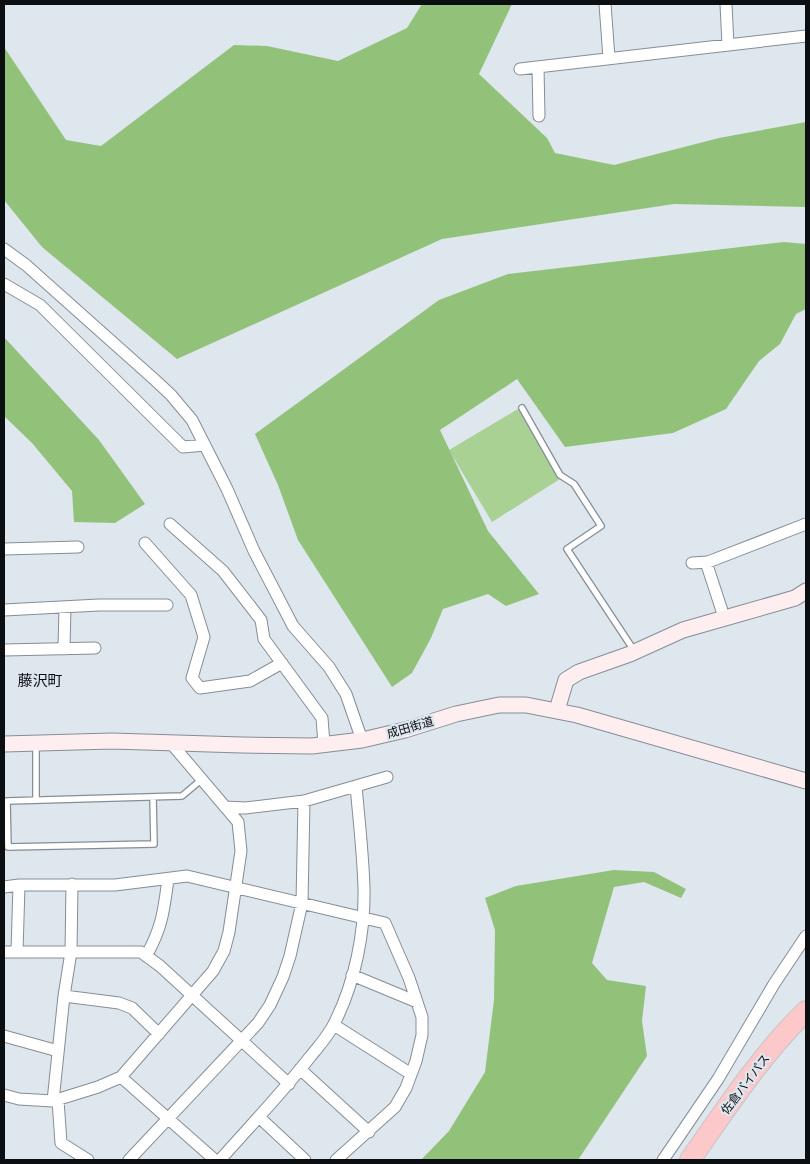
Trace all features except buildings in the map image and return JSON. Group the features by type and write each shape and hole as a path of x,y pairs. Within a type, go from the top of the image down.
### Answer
{"highway":[{"name":"佐倉バイパス","path":"690,1160 754,1070 789,1028 806,1011"}],"street":[{"path":"604,4 609,58"},
{"path":"726,4 728,45"},
{"path":"520,69 806,36"},
{"path":"538,67 539,116"},
{"path":"4,249 26,265 171,395 192,420 292,626 329,667 342,687 362,740"},
{"path":"4,284 40,305 183,447 205,445"},
{"path":"170,524 223,571 261,620 264,639 322,718 324,744"},
{"path":"692,563 706,562 806,524"},
{"path":"145,543 191,595 204,637 192,678 200,688 250,681 282,663"},
{"path":"4,549 78,547"},
{"path":"706,562 724,618"},
{"path":"557,710 566,680 579,672 635,652 683,630 795,598 806,591"},
{"path":"4,610 99,605 167,605"},
{"path":"64,649 65,607"},
{"path":"4,650 95,648"},
{"name":"成田街道","path":"4,744 112,741 312,746 362,740 405,730 456,714 499,705 526,704 557,710 806,781"},
{"path":"4,1095 19,1099 56,1100 98,1088 121,1077 213,971 224,951 229,932 241,851 238,822 170,742"},
{"path":"225,808 245,808 304,801 387,777"},
{"path":"220,1160 289,1084 334,1025 349,987 363,918 364,888 356,786"},
{"path":"129,1160 242,1041 258,1023 270,1005 290,956 302,903 304,801"},
{"path":"4,887 72,884 115,885 186,876 385,923 409,978 422,1017 422,1034 406,1088 395,1107 336,1160"},
{"path":"146,956 157,938 161,924 168,879"},
{"path":"72,884 71,952 58,1051 56,1100 60,1143 88,1160"},
{"path":"17,952 19,885"},
{"path":"663,1160 718,1079 774,984 806,936"},
{"path":"4,952 141,952 160,966 289,1084"},
{"path":"352,975 417,1002"},
{"path":"64,996 119,1003 132,1008 159,1034"},
{"path":"334,1025 411,1074"},
{"path":"4,1036 58,1051"},
{"path":"300,1069 369,1132"},
{"path":"121,1077 215,1160"},
{"path":"259,1117 305,1160"}],"lane":[{"path":"522,408 560,475 574,484 601,526 567,549 635,652"},
{"path":"36,742 36,800"},
{"path":"153,797 154,844 8,847 7,800 182,796 201,780"}],"green space":[{"path":"422,4 512,4 479,74 547,138 555,153 614,165 719,138 806,122 806,207 674,204 442,239 177,359 42,247 4,200 4,47 66,140 101,146 234,45 267,46 338,61 407,28"},
{"path":"784,242 806,244 806,309 796,314 780,344 759,361 726,409 673,433 565,447 517,379 440,430 488,531 539,594 506,606 488,594 443,609 431,638 412,673 392,687 298,540 278,485 255,434 439,300 508,274"},
{"path":"4,337 99,440 145,504 115,523 74,522 72,491 32,443 4,416"},
{"path":"518,409 560,479 492,522 449,450"},
{"path":"614,870 654,872 686,889 681,898 644,882 614,887 592,963 607,980 646,986 642,1021 647,1056 578,1160 421,1160 449,1131 485,1072 494,1000 495,930 485,898 516,886"}],"district":[{"name":"藤沢町","path":"40,680"}]}
